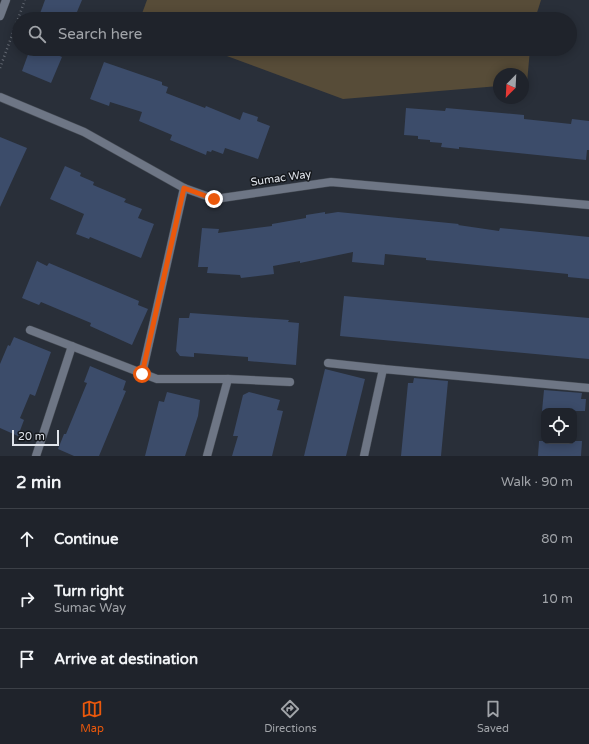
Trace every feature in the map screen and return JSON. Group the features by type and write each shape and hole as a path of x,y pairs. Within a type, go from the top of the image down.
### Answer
{"street":[{"path":"0,16 6,0"},
{"name":"Sumac Way","path":"0,96 84,132 184,188 214,199 331,182 589,205"},
{"path":"142,374 184,188"},
{"path":"30,330 157,379 228,379 290,382"},
{"path":"36,456 72,346"},
{"path":"328,363 589,388"},
{"path":"364,456 383,369"},
{"path":"207,456 228,379"}],"path":[{"path":"21,12 25,0"},
{"path":"0,68 12,35"}],"shaded area":[{"path":"147,0 541,0 537,12 143,12"},
{"path":"227,56 529,56 528,68 493,68 493,86 343,99"}],"building":[{"path":"45,0 82,0 77,12 41,12"},
{"path":"27,56 62,57 51,83 22,71"},
{"path":"104,62 162,82 162,85 168,87 166,93 205,108 206,106 240,120 243,112 258,117 257,121 270,126 258,159 225,148 223,154 212,150 211,152 207,151 206,155 170,140 172,135 139,121 142,112 110,102 109,106 90,99"},
{"path":"406,108 445,111 446,108 524,115 524,119 571,124 572,119 589,121 589,150 587,150 586,160 459,147 459,149 441,147 442,143 418,139 418,136 404,135"},
{"path":"0,137 27,148 0,207"},
{"path":"65,166 81,173 80,176 94,182 93,185 126,199 124,202 142,209 138,218 154,224 141,258 90,237 89,239 76,234 84,214 50,199"},
{"path":"325,212 325,214 338,212 459,224 458,225 499,231 500,228 589,237 589,279 568,277 568,274 426,260 426,258 385,254 384,265 352,262 353,252 300,263 300,261 273,266 274,274 241,278 240,275 207,273 208,267 198,267 202,228 219,229 218,233 272,226 272,224 306,218 306,215"},
{"path":"37,261 47,266 49,263 139,301 138,305 148,309 132,345 90,326 91,323 41,302 39,305 22,298"},
{"path":"344,296 589,318 589,359 340,336"},
{"path":"190,313 289,320 288,322 299,323 296,365 248,361 248,357 194,353 194,357 180,356 176,351 179,318 189,318"},
{"path":"14,337 51,352 35,396 30,394 20,418 24,420 18,436 0,428 0,364 8,345 10,346"},
{"path":"90,366 126,381 123,390 126,391 99,456 74,456 58,449 64,434 66,434 87,383 84,382"},
{"path":"325,369 365,379 346,456 304,456"},
{"path":"414,378 448,381 441,456 401,456 408,383 413,383"},
{"path":"544,390 582,393 581,399 586,399 585,411 577,411 577,408 542,408"},
{"path":"167,392 200,400 198,416 185,456 145,456 159,401 164,402"},
{"path":"249,392 280,400 277,410 283,411 272,456 232,456 238,436 233,436 243,395"},
{"path":"539,441 541,441 541,444 577,444 577,441 582,441 581,456 538,456"}],"route":[{"path":"142,374 184,188 214,199"}]}
